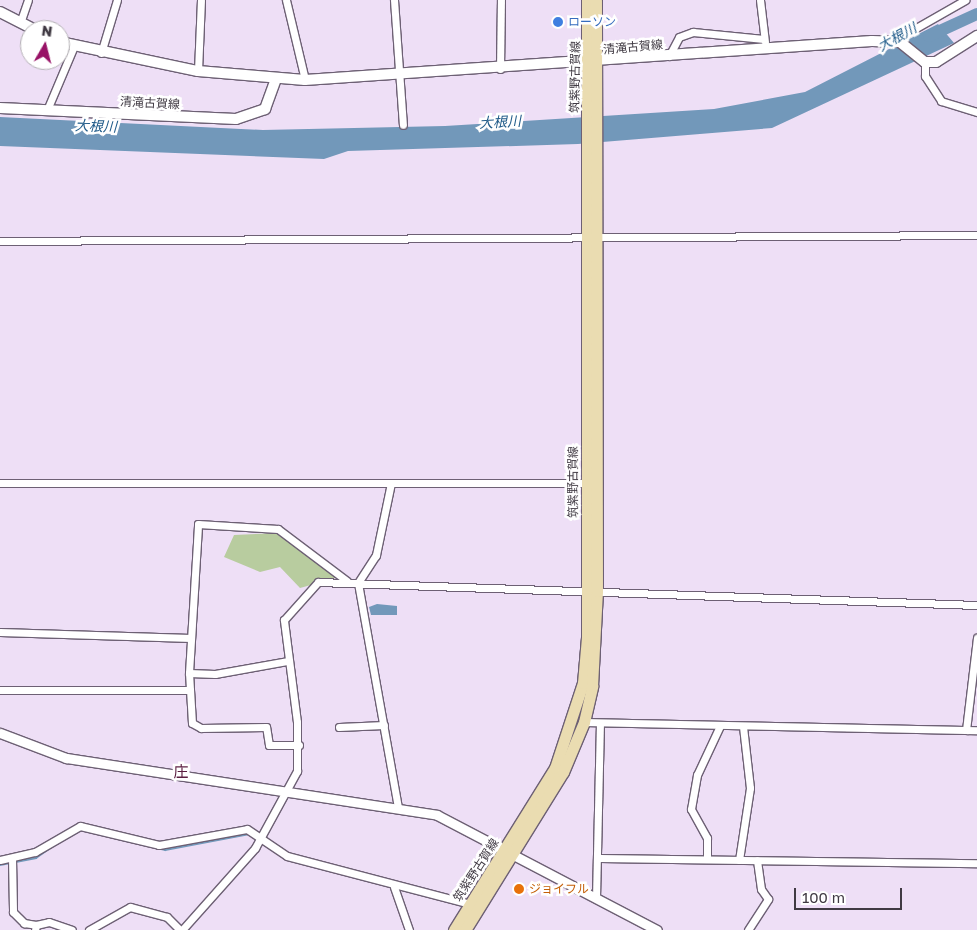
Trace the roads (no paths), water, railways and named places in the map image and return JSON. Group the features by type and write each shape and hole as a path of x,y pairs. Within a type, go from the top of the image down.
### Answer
{"main road":[{"name":"筑紫野古賀線","path":"587,0 594,62"},
{"name":"筑紫野古賀線","path":"454,930 470,904 510,852 563,772 584,722 594,662 592,591 593,110 596,0"},
{"path":"0,12 20,23"},
{"path":"897,41 924,61 942,60 977,36"},
{"name":"清滝古賀線","path":"70,45 101,53 198,71 305,80 500,69 669,56 766,43 897,41"},
{"name":"清滝古賀線","path":"0,108 236,119 265,109 276,79"},
{"name":"筑紫野古賀線","path":"465,930 555,768 572,724 586,660 592,591"}],"street":[{"path":"21,20 28,0"},
{"path":"101,53 116,0"},
{"path":"198,71 201,0"},
{"path":"286,0 305,80"},
{"path":"394,0 403,125"},
{"path":"500,69 501,0"},
{"path":"669,56 679,37 692,32 766,43 760,0"},
{"path":"897,41 965,0"},
{"path":"47,110 74,46"},
{"path":"924,61 925,76 941,101 977,112"},
{"path":"0,241 593,239 977,235"},
{"path":"0,483 592,482"},
{"path":"391,483 376,555 358,583 398,807"},
{"path":"299,745 269,745 266,727 196,726 191,720 189,673 198,524 278,529 347,581"},
{"path":"89,930 130,907 167,917 181,930 229,881 261,837 296,771 299,745 287,660 284,620 296,603 318,582 347,581 358,583 977,605"},
{"path":"0,632 191,638"},
{"path":"966,730 977,638"},
{"path":"189,673 215,674 287,660"},
{"path":"0,690 190,690"},
{"path":"584,722 600,725 977,730"},
{"path":"339,727 384,725"},
{"path":"596,898 600,858 600,725"},
{"path":"707,859 706,838 691,809 697,775 720,726"},
{"path":"739,860 750,788 743,727"},
{"path":"0,734 66,758 398,807 437,815 658,930"},
{"path":"0,860 35,852 80,826 159,845 247,829 287,856 394,887 451,896 470,904"},
{"path":"12,858 13,912 24,923 36,927 49,922 72,930"},
{"path":"600,858 977,863"},
{"path":"748,930 768,899 761,889 757,860"},
{"path":"394,887 409,930"}],"water":[{"path":"938,24 954,43 772,128 578,144 348,151 324,159 0,146 0,117 263,130 445,126 714,109 805,92"},
{"path":"377,604 397,606 397,615 371,615 369,607"}],"waterway":[{"name":"大根川","path":"929,36 977,14"},
{"path":"110,837 165,850 250,834"},
{"path":"0,865 36,858 56,844"}],"place":[{"name":"ローソン","path":"558,22"},
{"name":"ジョイフル","path":"519,889"}],"district":[{"name":"庄","path":"181,772"}]}
